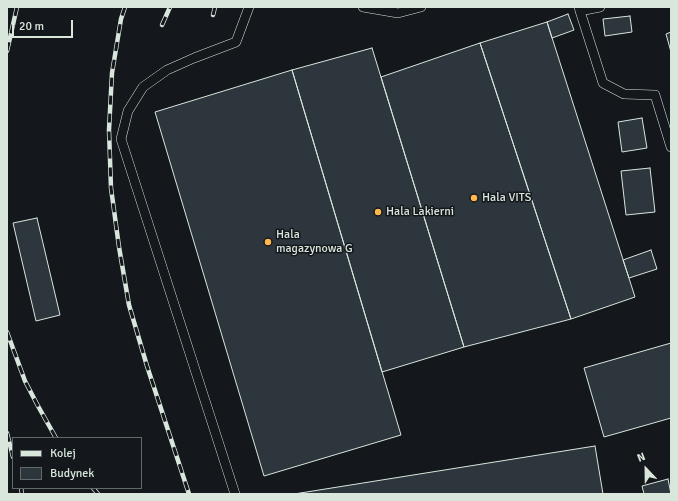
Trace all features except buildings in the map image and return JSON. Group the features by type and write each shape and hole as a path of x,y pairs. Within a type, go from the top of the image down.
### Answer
{"lane":[{"path":"235,494 121,139 128,111 143,87 167,70 236,42 249,7"},
{"path":"363,7 398,13 421,7"},
{"path":"600,7 580,9 602,83 624,94 655,95 671,147"}],"railway":[{"path":"7,51 17,7"},
{"path":"125,7 121,19 112,73 109,130 111,188 129,305 147,366 189,494"},
{"path":"162,25 170,7"},
{"path":"213,15 215,7"},
{"path":"7,332 25,381 55,437"},
{"path":"7,433 12,453"},
{"path":"21,489 22,494"},
{"path":"94,489 98,494"}],"place":[{"name":"Hala VITS","path":"474,198"},
{"name":"Hala Lakierni","path":"378,212"},
{"name":"Hala magazynowa G","path":"268,242"}]}
